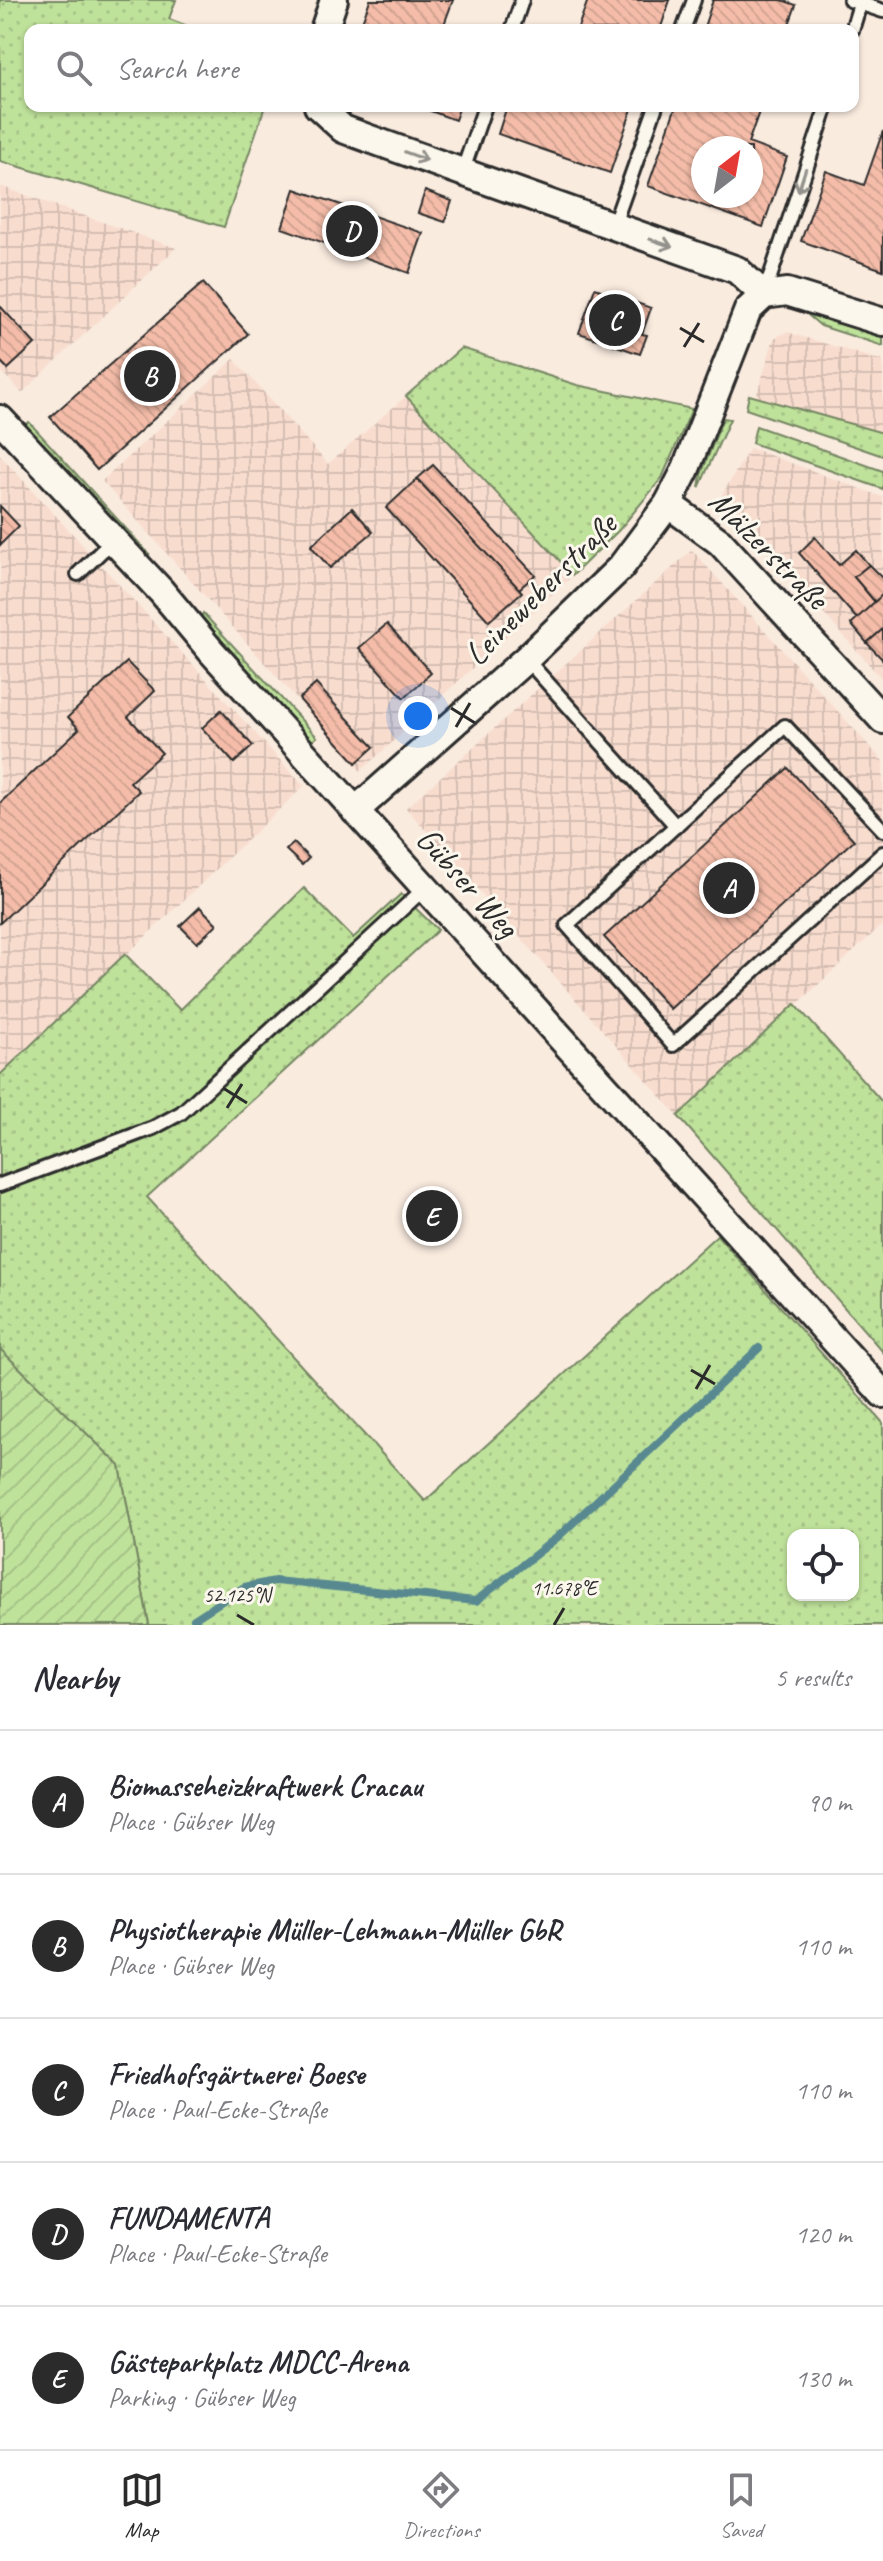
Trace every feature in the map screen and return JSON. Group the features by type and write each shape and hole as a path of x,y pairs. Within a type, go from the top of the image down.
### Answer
{"street":[{"path":"326,24 334,0"},
{"path":"325,112 343,129 737,270 764,295 787,292 883,322"},
{"name":"Leineweberstraße","path":"355,811 526,659 621,567 668,504 701,437 745,316 764,295"},
{"name":"Gübser Weg","path":"0,419 161,591 355,811 883,1394"},
{"name":"Mälzerstraße","path":"668,504 720,542 883,720"}],"lane":[{"path":"514,24 522,0"},
{"path":"685,24 694,0"},
{"path":"853,24 855,2 883,11"},
{"path":"462,173 483,112"},
{"path":"613,227 654,112"},
{"path":"764,295 825,112"},
{"path":"78,574 112,541"},
{"path":"526,659 676,826"},
{"path":"883,830 785,726 567,925 673,1045 883,853"},
{"path":"0,1185 153,1128 181,1113 425,888"}],"shaded area":[{"path":"0,186 176,248 22,393 0,370"},
{"path":"787,332 883,361 883,447 753,407 774,338"},
{"path":"234,359 328,464 406,396 573,575 361,771 102,481"},
{"path":"750,448 883,497 883,680 720,498"},
{"path":"0,455 304,786 0,1075"},
{"path":"692,550 883,761 883,924 678,1116 406,808"}],"green space":[{"path":"0,0 176,0 169,19 182,24 24,24 24,112 263,112 224,227 0,161"},
{"path":"802,310 883,336 883,346 821,326"},
{"path":"461,348 577,385 692,409 662,478 619,530 573,575 406,396"},
{"path":"749,395 883,433 883,456 746,409"},
{"path":"723,418 730,419 699,488 701,475"},
{"path":"29,422 150,555 116,528 24,426"},
{"path":"756,426 883,471 883,489 752,443"},
{"path":"203,613 317,737 311,742 200,619"},
{"path":"304,888 353,938 401,894 438,930 147,1197 425,1501 717,1235 883,1423 883,1625 149,1625 120,1466 0,1349 0,1075 125,954 180,1010"},
{"path":"795,1004 883,1103 883,1352 678,1116"},
{"path":"0,1349 120,1466 149,1625 0,1625"}],"building":[{"path":"370,0 453,0 444,24 361,24"},
{"path":"588,0 670,0 662,24 579,24"},
{"path":"713,0 782,0 796,5 789,24 705,24"},
{"path":"433,112 458,112 455,120"},
{"path":"505,112 631,112 610,173 498,134"},
{"path":"674,112 759,112 750,136 691,136 691,201 648,186"},
{"path":"883,131 883,270 801,241 826,171 864,185"},
{"path":"763,148 787,157 763,227 710,208 763,208"},
{"path":"295,189 423,233 409,273 282,228"},
{"path":"425,191 452,201 445,222 418,213"},
{"path":"203,283 248,334 97,470 50,417"},
{"path":"595,288 651,308 642,334 647,335 640,354 579,333"},
{"path":"0,306 35,344 8,369 0,361"},
{"path":"433,465 535,575 519,589 417,479"},
{"path":"417,479 522,592 489,621 386,508"},
{"path":"0,506 19,526 0,545"},
{"path":"352,508 373,532 330,568 311,546"},
{"path":"815,537 839,565 856,550 869,565 854,577 875,602 857,619 799,553"},
{"path":"869,565 883,579 883,594 875,602 854,577"},
{"path":"883,594 883,629 867,643 851,624"},
{"path":"387,624 431,673 404,698 359,648"},
{"path":"883,629 883,660 867,643"},
{"path":"127,662 155,691 128,717 162,753 130,782 139,791 0,923 0,803 79,729 68,717"},
{"path":"316,684 374,747 356,763 299,699"},
{"path":"221,710 253,746 234,763 202,728"},
{"path":"788,768 854,840 670,1009 604,937"},
{"path":"294,843 309,858 302,865 286,850"},
{"path":"200,907 217,924 197,943 180,926"}],"waterway":[{"path":"194,1619 244,1587 275,1581 476,1601 559,1536 759,1348"}],"place":[{"name":"FUNDAMENTA","path":"352,231"},
{"name":"Friedhofsgärtnerei Boese","path":"615,320"},
{"name":"Physiotherapie Müller-Lehmann-Müller GbR","path":"150,376"},
{"name":"Biomasseheizkraftwerk Cracau","path":"729,888"},
{"name":"Gästeparkplatz MDCC-Arena","path":"432,1216"}]}
